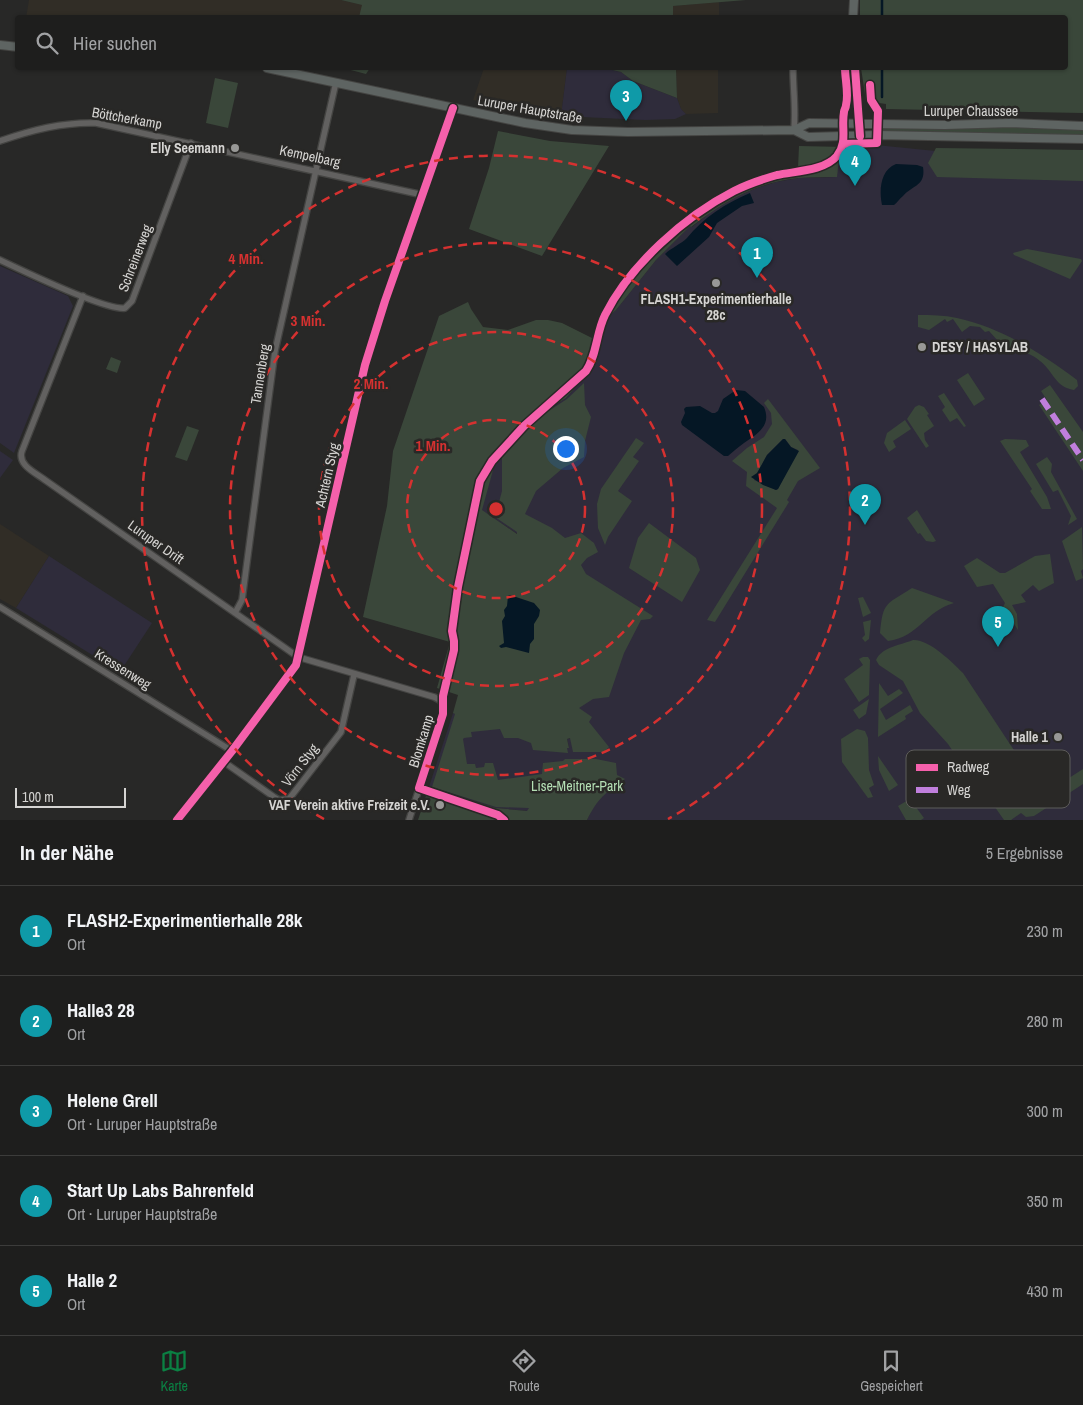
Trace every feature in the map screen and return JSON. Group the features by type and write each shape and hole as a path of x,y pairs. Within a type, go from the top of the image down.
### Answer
{"main road":[{"path":"853,15 854,0"},
{"path":"0,45 15,47"},
{"name":"Luruper Hauptstraße","path":"277,70 525,123 601,132 794,130 809,123 859,123"},
{"path":"855,70 860,136"},
{"name":"Luruper Chaussee","path":"859,123 945,125 1011,123 1083,126"},
{"name":"Luruper Hauptstraße","path":"794,130 808,137 860,136"},
{"name":"Luruper Chaussee","path":"860,136 950,135 989,138 1083,139"}],"street":[{"path":"793,70 793,99 796,114 794,130"},
{"name":"Tannenberg","path":"235,613 242,600 275,351 336,82"},
{"name":"Achtern Styg","path":"177,820 224,762 293,670 298,657 365,365 385,301 453,108"},
{"name":"Böttcherkamp","path":"0,141 50,126 79,123 110,125 190,143"},
{"name":"Kempelbarg","path":"190,143 423,194"},
{"name":"Schreinerweg","path":"0,260 83,296 121,309 129,306 188,154 190,143"},
{"name":"Luruper Drift","path":"83,296 20,455 22,462 298,657 442,701"},
{"name":"Kressenweg","path":"0,607 232,751"},
{"name":"Vörn Styg","path":"224,762 279,800 289,799 341,732 354,675"},
{"name":"Blomkamp","path":"409,820 442,714 444,705 442,701"}],"shaded area":[{"path":"29,0 341,0 363,5 360,15 26,15"},
{"path":"719,2 719,15 673,15 673,6"},
{"path":"483,70 567,70 561,116 518,110 473,100"},
{"path":"567,70 612,70 621,72 633,81 677,98 681,109 686,114 675,119 645,120 561,116"},
{"path":"676,70 718,70 718,113 686,114 681,109 677,98"},
{"path":"876,145 975,155 1083,160 1083,820 587,820 594,805 602,795 625,780 553,777 528,811 496,808 429,787 453,713 569,748 567,739 571,738 578,707 571,569 481,510 495,463 522,431 548,409 566,398 597,362 603,332 609,316 616,310 656,260 690,226 692,227 712,211 736,197 754,189 798,178 836,177 839,159 845,147"},
{"path":"0,266 68,296 73,306 14,453 0,443"},
{"path":"0,451 13,460 0,478"},
{"path":"0,524 49,556 16,608 0,599"},
{"path":"49,556 152,623 120,672 16,608"}],"green space":[{"path":"341,0 746,0 673,6 673,15 360,15 362,5"},
{"path":"860,0 1083,0 1083,113 886,109 886,104 866,101 861,70 1068,70 1068,15 860,15"},
{"path":"351,70 369,70 366,74"},
{"path":"612,70 676,70 677,98 633,81 621,72"},
{"path":"215,78 238,83 228,128 206,123"},
{"path":"1005,127 1083,130 1083,136 883,131 883,128 945,129"},
{"path":"498,131 550,141 609,146 542,256 469,229 489,168"},
{"name":"Lise-Meitner-Park","path":"799,146 845,147 839,159 837,177 798,178 768,184 741,195 715,209 690,226 656,260 616,310 609,316 603,332 597,362 566,398 548,409 522,431 495,463 482,510 517,534 517,532 495,517 502,491 502,457 525,431 544,414 567,399 584,383 585,405 591,417 585,441 584,457 563,468 536,491 525,514 552,528 565,538 581,533 594,543 598,552 587,558 581,565 586,574 653,616 650,619 641,620 624,653 609,697 593,699 579,708 592,717 589,722 609,747 604,752 573,752 570,738 567,739 568,753 533,750 531,743 518,738 504,738 500,729 471,732 472,737 463,739 467,764 475,764 476,768 484,767 485,763 493,763 498,780 542,774 543,763 563,761 565,759 596,759 616,763 617,775 625,779 603,796 587,820 418,820 429,787 496,808 527,811 529,808 496,807 432,787 455,714 453,713 458,695 437,688 450,642 363,617 387,506 393,451 439,316 468,302 483,327 508,330 536,320 548,320 562,323 592,338 604,308 623,279 646,252 673,227 703,205 735,187 767,175 798,168"},
{"path":"936,148 1083,150 1083,181 937,177 928,163"},
{"path":"1027,249 1081,259 1082,261 1070,279 1013,253"},
{"path":"918,315 957,318 990,328 1035,351 1077,380 1078,386 1074,390 1063,386 1055,379 1045,365 1030,354 1014,350 996,349 992,345 998,341 989,331 985,332 980,327 970,326 962,332 953,319 947,322 945,319 929,330 918,327"},
{"path":"111,357 121,361 117,373 106,369"},
{"path":"968,373 985,399 974,406 957,380"},
{"path":"1050,385 1083,432 1083,471 1039,405 1047,400 1041,391"},
{"path":"944,393 966,426 964,427 957,418 950,422 942,410 945,407 938,396"},
{"path":"768,399 820,468 798,481 787,500 789,502 715,622 707,620 777,508 746,486 747,472 732,461 764,437 772,424 771,413 764,403","holes":["785,439 791,447 798,450 776,490 754,480 767,455"]},
{"path":"919,405 924,407 929,414 927,415 934,426 924,433 925,440 929,446 926,448 907,419 915,407"},
{"path":"905,420 911,429 893,441 896,447 889,452 884,443 887,433"},
{"path":"187,426 199,430 187,461 175,457"},
{"path":"636,438 644,443 633,457 639,461 618,491 632,501 608,537 605,545 598,528 597,504 601,489"},
{"path":"1005,439 1026,440 1029,446 1020,452 1047,497 1051,509 1042,509 1030,491 1032,489 1000,441"},
{"path":"1047,457 1052,464 1051,472 1077,519 1068,525 1071,516 1058,490 1053,492 1036,464"},
{"path":"917,510 936,541 926,541 920,533 918,534 907,518"},
{"path":"649,523 696,558 700,570 682,602 629,568 638,538"},
{"path":"1082,527 1083,569 1081,571 1083,578 1076,581 1062,541"},
{"path":"1050,554 1054,583 1039,591 1033,585 1021,595 1026,602 1012,605 1017,614 1018,630 1003,607 1005,603 993,584 977,587 964,566 977,558 1000,573 1005,573 1035,556"},
{"path":"912,588 954,603 936,612 899,639 888,641 880,633 885,609 891,601"},
{"path":"863,597 871,613 863,617 858,598"},
{"path":"871,620 869,639 865,642 862,638 865,635 863,622"},
{"path":"913,640 919,641 933,647 947,657 963,673 1014,750 952,750 920,713 903,681 879,665 876,660 883,652"},
{"path":"868,657 870,660 869,695 859,702 844,679 863,665 859,659"},
{"path":"879,683 888,696 899,689 903,693 880,709 886,720 910,705 913,711 905,716 906,719 878,737"},
{"path":"869,699 866,714 859,719 853,710"},
{"path":"857,729 865,731 868,738 869,770 874,785 869,788 873,797 868,798 842,762 841,739"},
{"path":"878,756 898,785 889,791 879,770"},
{"path":"1083,769 1083,784 1070,792 1070,777"},
{"path":"906,801 906,808 917,808 924,818 921,820 906,820 898,806"},
{"path":"996,808 1046,808 1034,816 1026,817 1021,813 1011,820 1004,820"}],"water":[{"path":"896,164 923,167 923,178 921,182 894,205 882,205 881,187 884,176"},
{"path":"750,193 754,203 742,206 717,223 709,237 677,266 665,254 685,240 700,224 716,212 732,201"},
{"path":"736,390 745,391 764,407 766,419 765,424 758,433 728,456 724,456 682,425 681,422 686,407 700,406 715,413 718,411 723,399"},
{"path":"783,439 791,447 799,451 776,490 763,485 751,477 757,473 767,455"},
{"path":"508,596 534,603 540,610 534,624 534,639 530,644 529,653 499,646 504,643 502,621 505,616 504,610 507,606"}],"waterway":[{"path":"882,0 882,15"},
{"path":"882,70 882,97"}],"marked path":[{"path":"1042,399 1083,460"}],"cycle path":[{"path":"504,820 498,815 419,788 443,714 443,696 454,650 452,631 458,587 480,481 492,461 524,426 586,371 590,365 602,322 616,296 644,260 660,244 678,228 715,201 734,191 777,175 817,168 825,165 837,156 843,140 843,118 847,96 845,70"},
{"path":"855,70 860,136"},
{"path":"844,144 877,143 878,111 871,100 870,85"},
{"path":"177,820 232,751 296,665 365,365 385,301 453,108"}],"place":[{"name":"Helene Grell","path":"626,121"},
{"name":"Elly Seemann","path":"235,148"},
{"name":"Start Up Labs Bahrenfeld","path":"855,186"},
{"name":"FLASH2-Experimentierhalle 28k","path":"757,278"},
{"name":"FLASH1-Experimentierhalle 28c","path":"716,283"},
{"name":"DESY / HASYLAB","path":"922,347"},
{"name":"Halle3 28","path":"865,525"},
{"name":"Halle 2","path":"998,647"},
{"name":"Halle 1","path":"1058,737"},
{"name":"VAF Verein aktive Freizeit e.V.","path":"440,805"}]}
